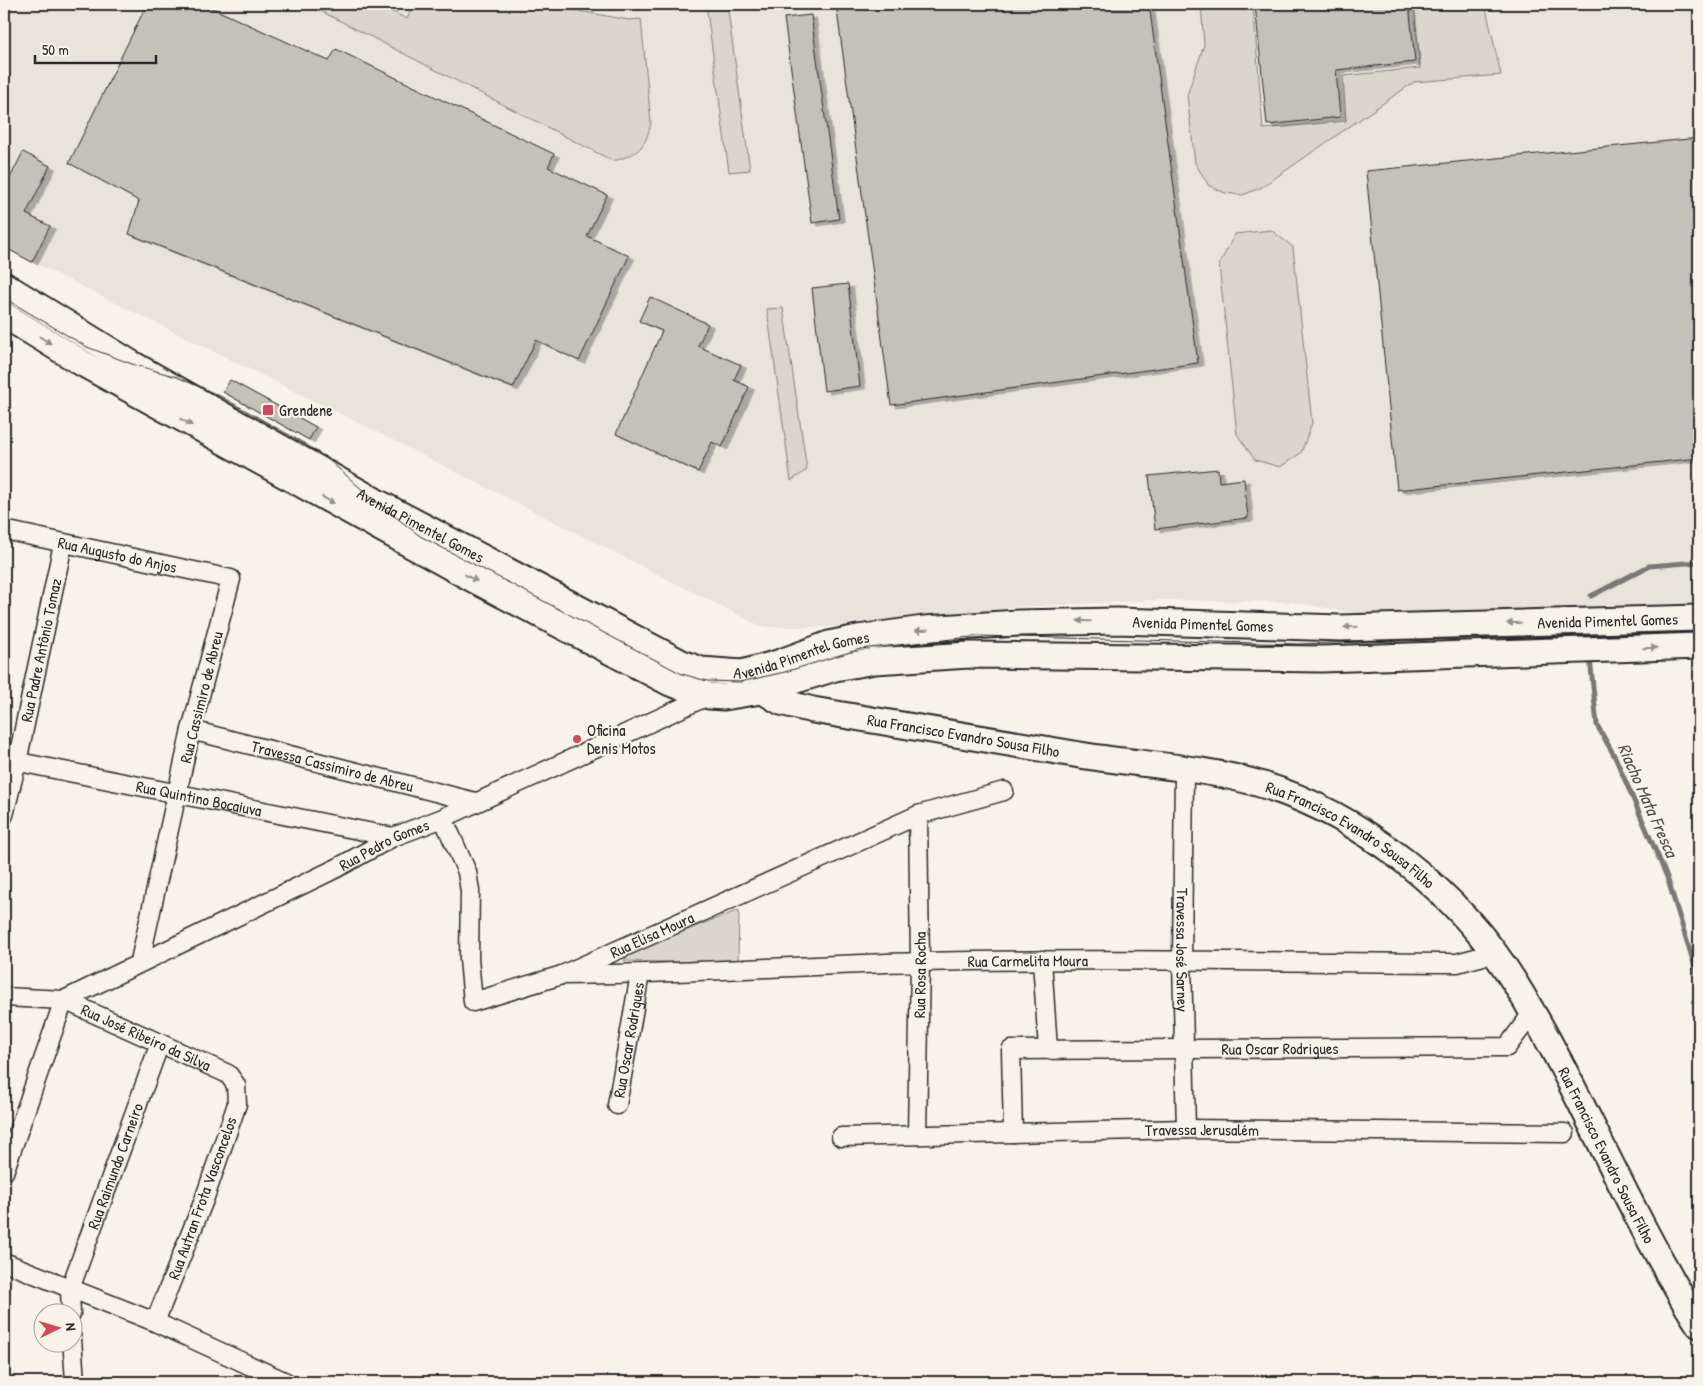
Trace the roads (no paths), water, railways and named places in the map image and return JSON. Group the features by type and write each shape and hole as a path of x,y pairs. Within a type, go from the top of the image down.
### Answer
{"main road":[{"name":"Avenida Pimentel Gomes","path":"4,285 132,364 375,501 682,663 701,670 736,673 778,663 828,644 858,638 924,629 1018,623 1117,621 1340,628 1699,618"},
{"name":"Avenida Pimentel Gomes","path":"4,315 90,368 469,578 670,683 709,696 724,697 762,691 835,668 875,661 969,655 1322,660 1699,646"},
{"path":"1117,621 1118,656"},
{"name":"Rua Francisco Evandro Sousa Filho","path":"736,673 781,702 813,710 1226,776 1262,785 1318,807 1392,852 1430,883 1460,913 1494,953 1533,1012 1650,1241 1699,1325"}],"street":[{"name":"Rua Augusto do Anjos","path":"4,530 231,579"},
{"name":"Rua Padre Antônio Tomaz","path":"4,815 11,760 63,544"},
{"name":"Rua Cassimiro de Abreu","path":"140,961 192,730 231,579"},
{"path":"709,696 736,673"},
{"name":"Rua Pedro Gomes","path":"64,1000 140,961 337,868 393,837 443,818 709,696"},
{"name":"Travessa Cassimiro de Abreu","path":"192,730 475,802"},
{"name":"Rua Quintino Bocaiuva","path":"11,760 393,837"},
{"name":"Travessa José Sarney","path":"1184,770 1182,961 1186,1129"},
{"name":"Rua Elisa Moura","path":"443,818 467,872 470,891 469,959 473,1002 562,975 918,815 1004,790"},
{"name":"Rua Rosa Rocha","path":"917,1135 920,962 918,815"},
{"name":"Rua Carmelita Moura","path":"562,975 640,974 920,962 1042,960 1456,963 1494,953"},
{"path":"1042,960 1048,1048"},
{"name":"Rua Oscar Rodrigues","path":"617,1105 640,974"},
{"path":"4,997 64,1000 4,1172"},
{"name":"Rua José Ribeiro da Silva","path":"64,1000 228,1074"},
{"name":"Rua Oscar Rodrigues","path":"1013,1133 1010,1050 1048,1048 1506,1048 1533,1012"},
{"name":"Rua Raimundo Carneiro","path":"70,1289 160,1043"},
{"name":"Rua Autran Frota Vasconcelos","path":"155,1322 204,1200 237,1104 236,1085 228,1074"},
{"name":"Travessa Jerusalém","path":"840,1137 1186,1129 1565,1134"},
{"path":"4,1262 155,1322 263,1378 286,1382"},
{"path":"70,1289 71,1304"},
{"path":"73,1354 75,1382"}],"waterway":[{"name":"Riacho Mata Fresca","path":"1591,596 1649,566 1699,562"},
{"name":"Riacho Mata Fresca","path":"1590,658 1597,725 1615,757 1667,877 1699,980"}],"tram line":[{"path":"4,298 87,347 132,364 177,377 220,396 307,445 330,461 375,501 420,536 682,674 707,681 740,682 785,672 860,649 980,636 1298,644 1699,632"}],"place":[{"name":"Grendene","path":"268,410"},
{"name":"Oficina Denis Motos","path":"577,739"}]}
